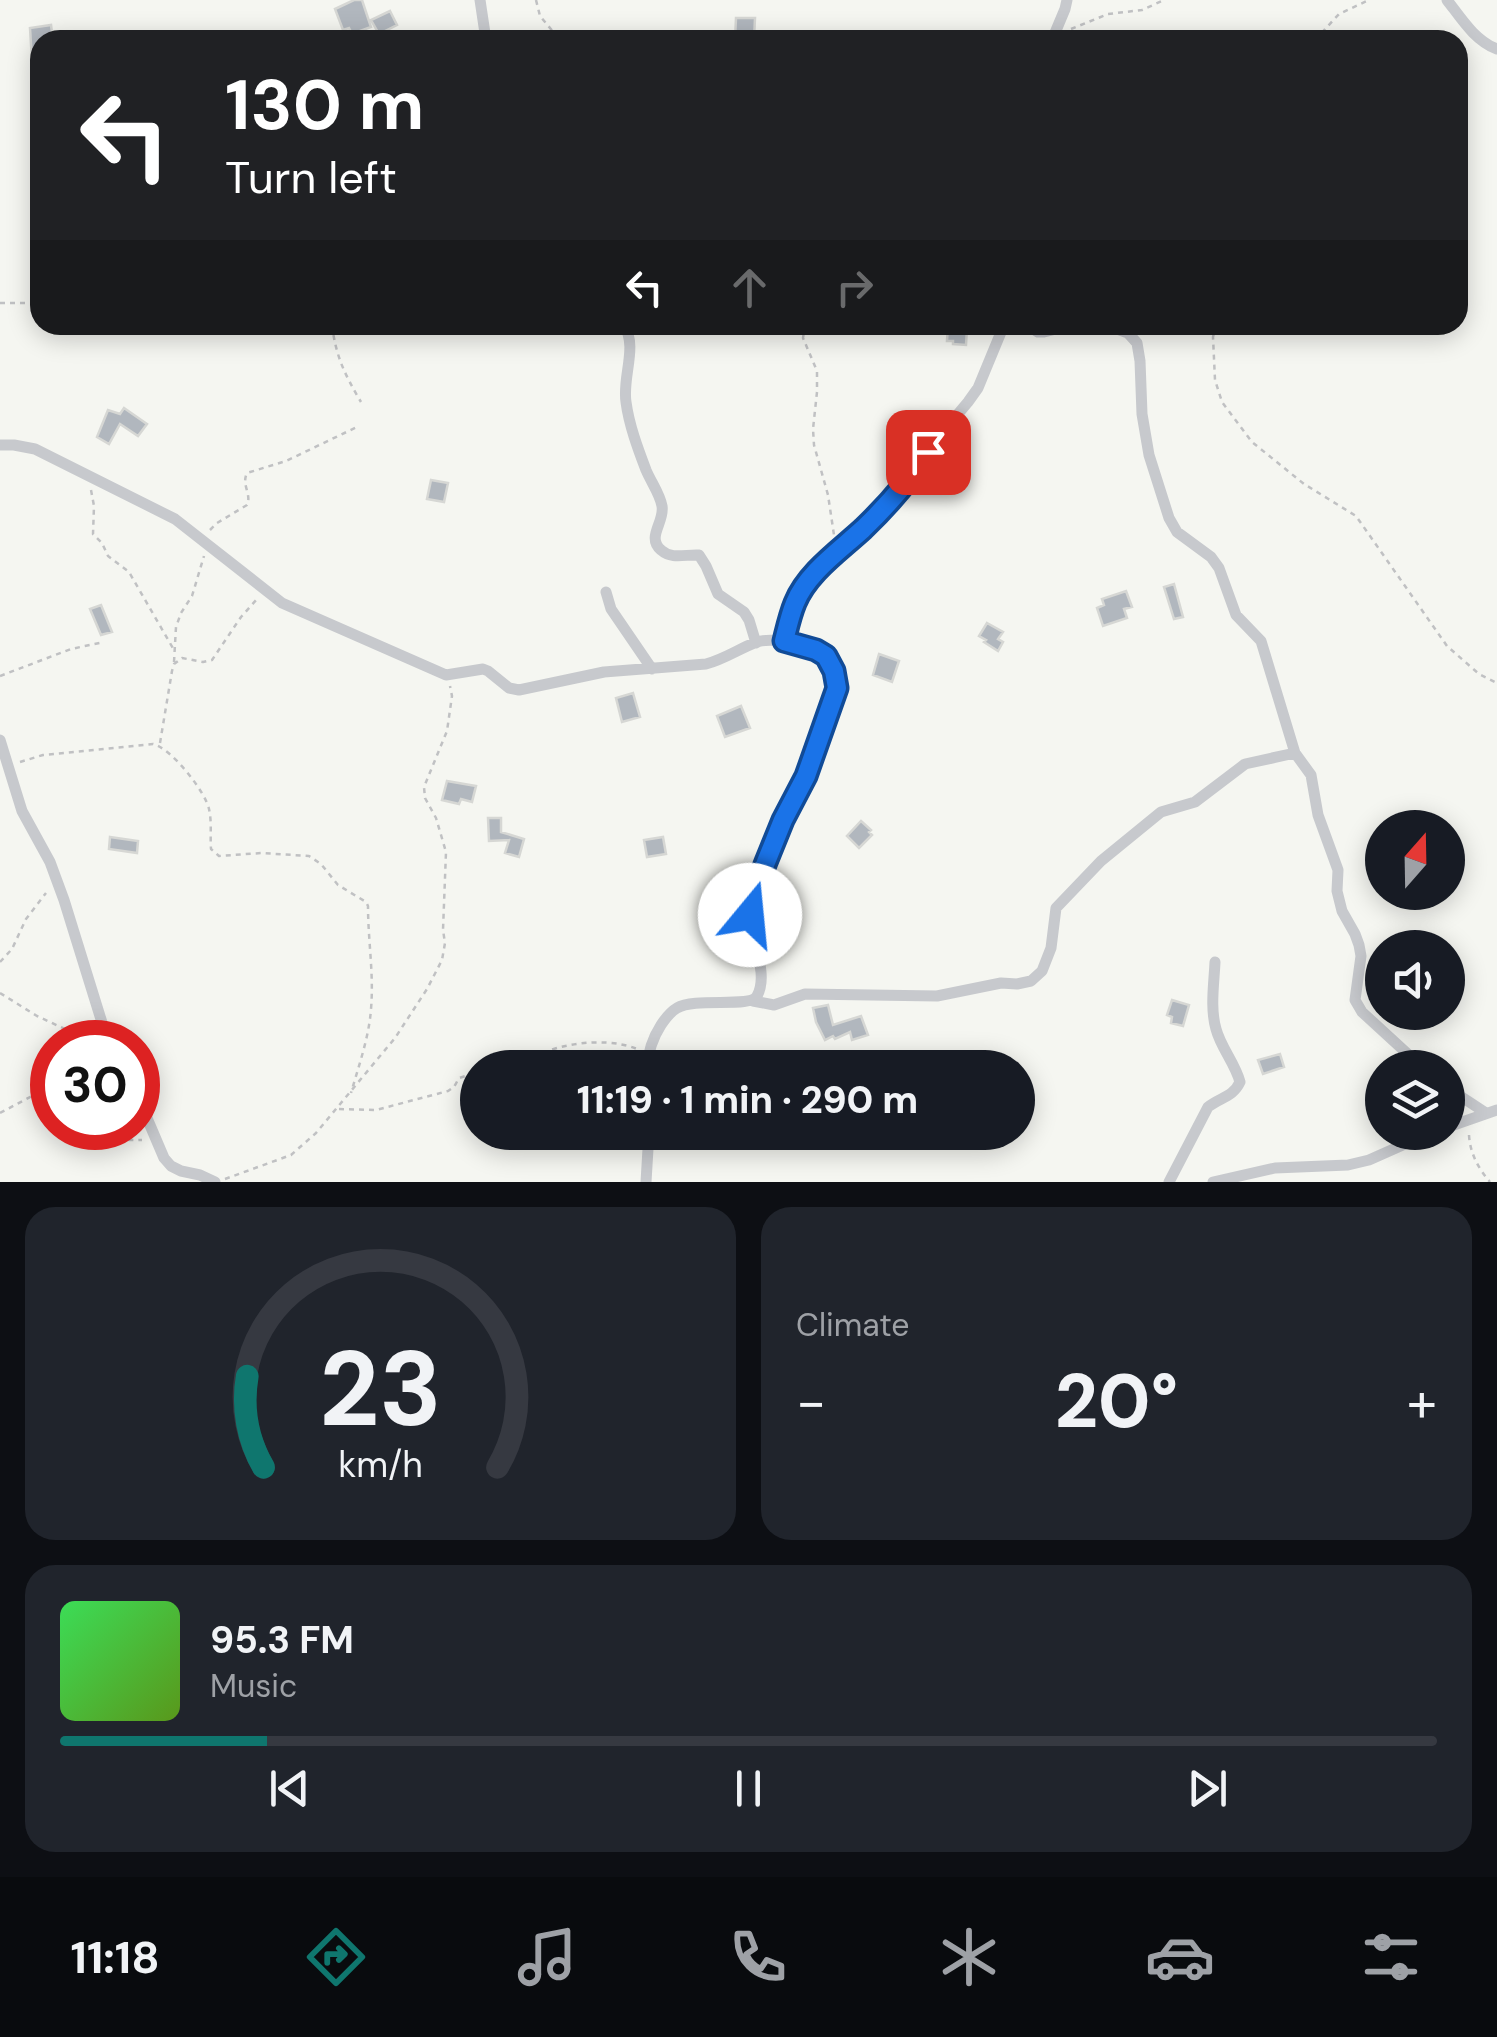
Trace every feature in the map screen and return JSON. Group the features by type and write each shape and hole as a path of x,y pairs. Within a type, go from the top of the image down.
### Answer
{"street":[{"path":"480,0 484,30"},
{"path":"1056,30 1066,0"},
{"path":"1447,0 1469,28 1497,49"},
{"path":"629,335 625,398 642,458 662,502 656,543 670,555 698,555 718,594 744,612 756,642"},
{"path":"784,641 795,602 806,585 910,480 978,388 1000,335"},
{"path":"1130,335 1137,342 1140,360 1142,414 1149,455 1169,518 1177,532 1219,568 1236,615 1261,642 1294,753 1311,775 1318,816 1338,870 1337,891 1342,911 1358,945 1355,1000 1362,1012 1403,1050"},
{"path":"0,444 34,449 175,519 282,603 446,675 488,671 518,690 604,672 720,660 756,642 784,641 826,656 837,688 806,776 783,820 752,899 750,915 760,982 753,1001"},
{"path":"606,592 610,609 652,668"},
{"path":"0,740 22,810 56,880 101,1020"},
{"path":"649,1050 666,1018 677,1008 693,1003 774,1004 805,994 937,996 1001,983 1031,982 1042,970 1051,948 1056,908 1101,862 1161,812 1195,802 1246,764 1294,753"},
{"path":"1169,1182 1208,1106 1228,1097 1240,1082 1215,1028 1215,962"},
{"path":"1465,1097 1492,1112"},
{"path":"1465,1120 1492,1112"},
{"path":"160,1149 171,1166 215,1182"},
{"path":"646,1182 648,1150"},
{"path":"1212,1182 1275,1168 1348,1165 1392,1150"}],"path":[{"path":"536,0 540,16 552,30"},
{"path":"1070,30 1108,14 1142,10 1164,0"},
{"path":"1324,30 1339,14 1369,0"},
{"path":"0,304 30,304"},
{"path":"334,335 340,361 361,402"},
{"path":"803,335 817,371 814,445 828,495 836,551"},
{"path":"1214,335 1215,380 1222,402 1252,442 1304,484 1356,516 1447,646 1478,674 1497,683"},
{"path":"159,745 174,664 176,627 192,596 205,541 216,523 247,505 247,473 286,460 358,426"},
{"path":"88,475 94,506 93,534 108,556 130,572 174,650"},
{"path":"174,664 182,658 212,660 264,590"},
{"path":"0,676 71,649 104,642"},
{"path":"215,1182 291,1155 316,1134 394,1038 442,960 446,852 424,787 447,731 452,696 446,675"},
{"path":"9,765 43,755 159,745 168,751 208,803 213,853 309,856 338,885 366,902 371,1014 351,1092"},
{"path":"0,962 56,880"},
{"path":"0,993 46,1020"},
{"path":"557,1050 604,1041 639,1050"},
{"path":"338,1109 376,1110 448,1091 460,1077"},
{"path":"0,1113 30,1097"},
{"path":"1468,1119 1470,1145 1479,1169 1490,1182"}],"building":[{"path":"362,0 371,27 343,30 335,9"},
{"path":"390,11 397,25 377,30 371,20"},
{"path":"736,18 755,18 754,30 735,30"},
{"path":"51,25 52,30 30,30"},
{"path":"947,335 967,335 966,345 947,341"},
{"path":"124,408 147,424 138,436 120,424 109,444 97,437 108,410 120,414"},
{"path":"431,480 448,483 444,502 427,499"},
{"path":"1174,584 1183,617 1174,619 1164,587"},
{"path":"1126,591 1132,607 1124,609 1127,618 1103,626 1097,608 1104,605 1102,599"},
{"path":"101,605 112,632 101,635 90,609"},
{"path":"987,623 1003,632 998,639 1003,642 998,651 979,636"},
{"path":"879,654 899,661 892,682 873,675"},
{"path":"633,693 640,717 622,722 616,698"},
{"path":"741,706 750,728 725,737 717,716"},
{"path":"447,781 476,786 472,802 442,800"},
{"path":"488,818 501,818 501,832 524,839 519,857 505,853 509,840 489,841"},
{"path":"861,821 872,835 859,848 847,836"},
{"path":"110,837 138,841 137,853 109,849"},
{"path":"663,837 666,854 647,857 644,840"},
{"path":"1172,1000 1189,1005 1183,1026 1171,1023 1172,1017 1167,1015"},
{"path":"828,1005 833,1025 861,1016 868,1035 852,1040 850,1032 825,1040 813,1008"},
{"path":"1280,1054 1284,1067 1263,1074 1258,1060"}],"route":[{"path":"750,915 766,862 806,776 837,688 826,656 784,641 795,602 836,551 910,480 928,452"}]}
